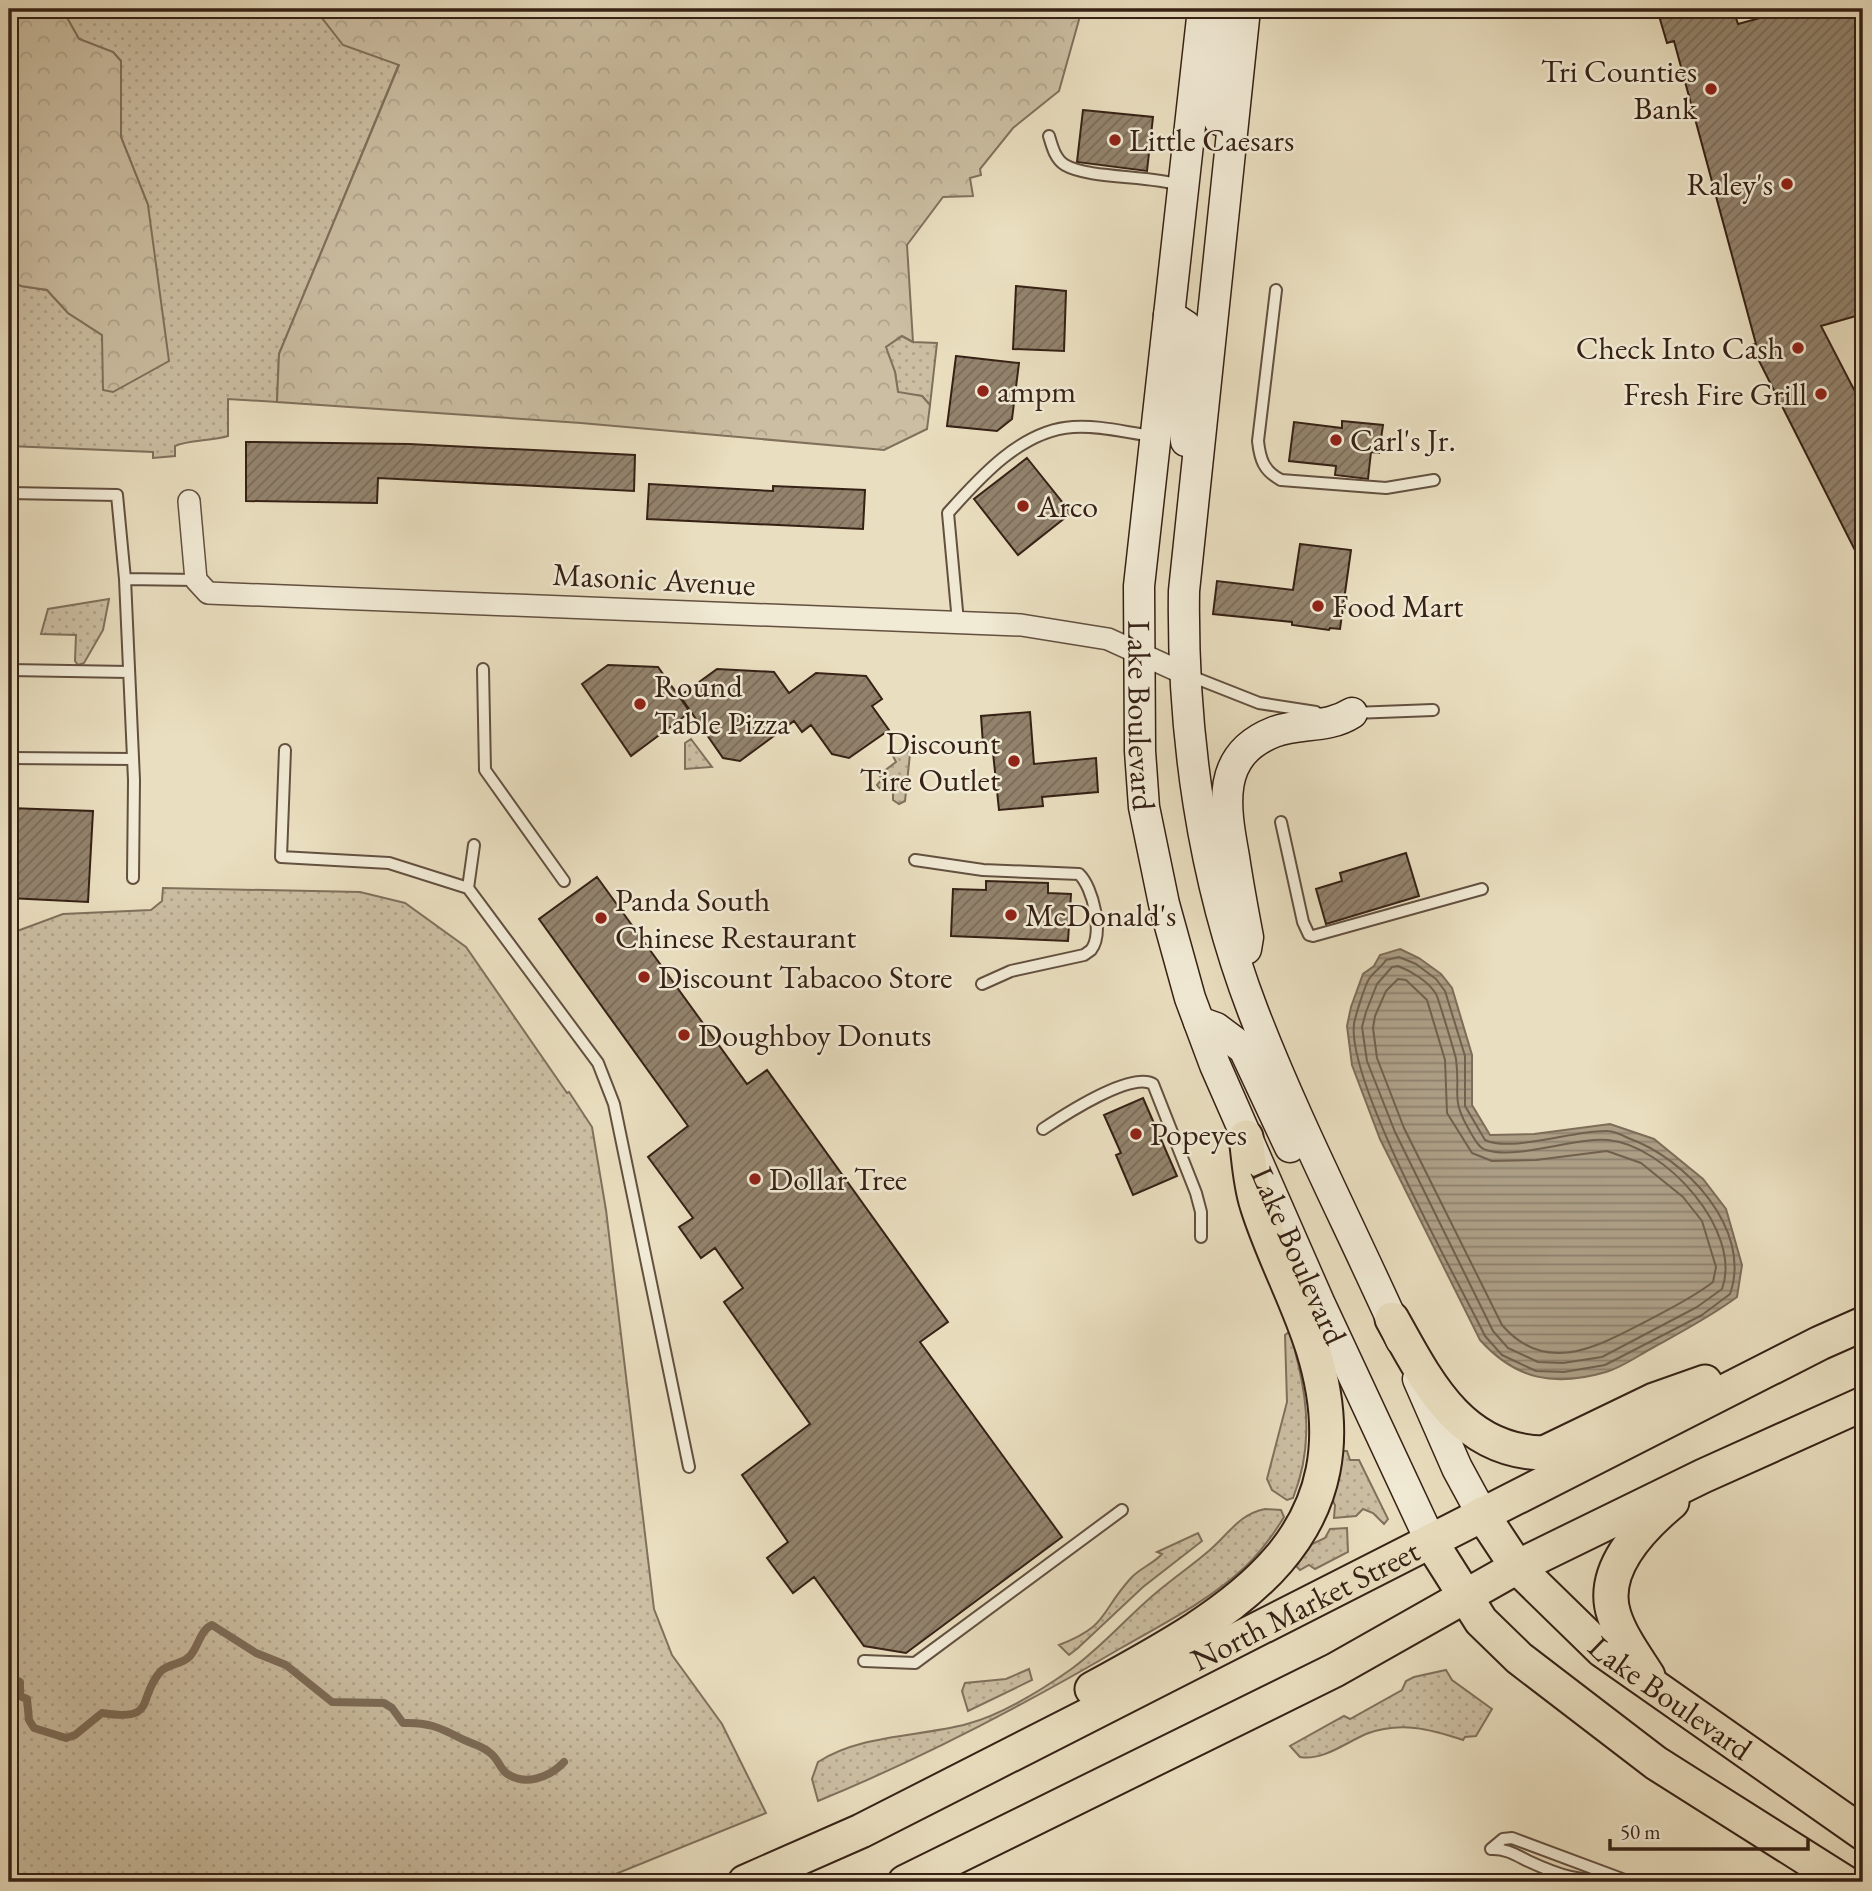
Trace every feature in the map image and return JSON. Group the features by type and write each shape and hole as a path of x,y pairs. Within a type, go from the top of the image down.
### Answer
{"main road":[{"name":"Lake Boulevard","path":"1203,9 1140,573 1138,653 1144,807 1164,904 1199,1022 1247,1137 1431,1542 1464,1596 1499,1642 1646,1755 1844,1882"},
{"path":"1220,9 1222,24 1216,111 1231,145"},
{"name":"Lake Boulevard","path":"1245,9 1194,472 1184,591 1185,674 1204,840 1241,974 1257,1021 1457,1468 1482,1514 1517,1567 1602,1650 1863,1833"},
{"path":"1185,176 1198,261 1216,281"},
{"path":"1169,315 1186,326 1182,429 1194,472"},
{"path":"1241,974 1248,937 1226,801 1234,764 1259,740 1275,731 1328,724 1352,713"},
{"path":"1199,1022 1216,1028 1244,1049 1320,1209 1355,1245"},
{"path":"758,1877 827,1824 1033,1721 1124,1672 1218,1613 1259,1582 1298,1535 1324,1474 1329,1432 1324,1394 1312,1348 1256,1205 1247,1137"},
{"path":"1392,1319 1430,1386 1460,1420 1486,1441 1525,1453 1544,1453 1654,1399 1820,1343"},
{"name":"North Market Street","path":"758,1877 861,1831 1482,1514 1820,1343 1863,1324"},
{"name":"North Market Street","path":"905,1882 1335,1670 1517,1567 1703,1476 1863,1404"},
{"path":"1654,1685 1622,1633 1613,1612 1613,1585 1627,1545 1703,1476"}],"street":[{"path":"189,501 196,580"},
{"name":"Masonic Avenue","path":"196,580 208,593 239,596 399,599 829,619 958,622 1061,630 1108,639 1185,674"}],"lane":[{"path":"1049,136 1057,158 1072,168 1161,179 1185,176"},
{"path":"1276,290 1258,441 1260,459 1273,476 1281,480 1386,488 1434,480"},
{"path":"958,622 947,513 972,485 1025,441 1072,427 1154,436"},
{"path":"9,494 117,495 125,579 133,759 133,878"},
{"path":"125,579 196,580"},
{"path":"483,669 485,770 564,881"},
{"path":"9,670 129,672"},
{"path":"1185,674 1259,703 1308,711 1352,713 1433,710"},
{"path":"285,750 281,856 389,863 468,888 598,1063 614,1104 689,1467"},
{"path":"9,758 133,759"},
{"path":"1281,822 1303,922 1313,936 1482,889"},
{"path":"468,888 474,845"},
{"path":"915,860 983,870 1079,874 1085,881 1096,931 1091,950 1084,955 1011,971 982,984"},
{"path":"1043,1129 1077,1106 1135,1081 1146,1080 1153,1084 1196,1193 1201,1212 1201,1237"},
{"path":"864,1661 915,1663 1122,1510"},
{"path":"1615,1877 1595,1881 1557,1874 1502,1848 1491,1849 1503,1839 1512,1838 1630,1882"}],"green space":[{"path":"9,9 62,9 79,39 113,52 121,61 121,137 148,205 169,361 113,392 103,390 102,335 68,313 47,290 21,286 9,279"},
{"path":"62,9 315,9 343,44 399,64 279,354 277,402 228,399 228,436 175,446 175,456 153,458 153,452 9,446 9,279 21,286 47,290 68,313 102,335 148,205 121,137 121,61 113,52 79,39"},
{"path":"315,9 1082,9 1059,91 1013,128 980,169 981,175 970,178 973,196 943,197 907,245 913,342 902,336 886,347 895,372 898,392 922,396 930,405 927,429 884,450 581,423 277,402 279,354 399,65 343,45"},
{"path":"902,336 913,342 937,343 930,405 922,396 898,393 895,372 885,347"},
{"path":"109,599 103,630 84,663 78,665 75,661 76,635 41,634 48,609"},
{"path":"691,739 712,767 685,769 685,743"},
{"path":"905,747 910,754 905,801 899,804 893,800 893,791 881,790 877,785 882,779 879,775 896,762 893,756"},
{"path":"163,888 360,892 405,903 466,947 592,1127 606,1210 654,1609 672,1655 722,1724 766,1813 596,1882 9,1882 9,934 63,914 151,910 162,901"},
{"path":"1289,1332 1302,1380 1306,1431 1299,1481 1293,1498 1287,1500 1272,1490 1267,1479 1287,1402 1285,1335"},
{"path":"1343,1451 1347,1451 1350,1460 1359,1460 1388,1519 1384,1524 1373,1513 1363,1509 1356,1516 1334,1518 1335,1505 1332,1500"},
{"path":"1281,1510 1284,1517 1271,1537 1245,1567 1201,1601 1010,1710 934,1749 818,1801 812,1779 818,1762 853,1746 872,1741 967,1724 1021,1701 1082,1661 1236,1525 1256,1511"},
{"path":"1347,1528 1348,1552 1315,1569 1309,1565 1300,1570 1296,1566 1312,1544 1325,1538 1330,1529"},
{"path":"1198,1533 1202,1541 1143,1587 1078,1648 1069,1655 1059,1645 1096,1624 1131,1578 1162,1554 1157,1552"},
{"path":"1029,1669 1032,1680 968,1711 962,1691 965,1683 1006,1679"},
{"path":"1446,1670 1452,1680 1492,1709 1476,1736 1465,1737 1463,1740 1415,1728 1391,1728 1366,1734 1334,1750 1309,1758 1300,1757 1290,1746 1344,1716 1350,1719 1402,1690 1406,1681 1414,1677"}],"water":[{"path":"1400,949 1419,958 1441,974 1452,988 1472,1055 1472,1105 1490,1135 1534,1134 1610,1124 1654,1139 1703,1179 1726,1209 1742,1265 1737,1297 1625,1364 1587,1377 1553,1379 1522,1372 1508,1364 1480,1340 1380,1139 1352,1065 1347,1026 1363,974 1374,966 1380,955"}],"building":[{"name":"Raley's","path":"1657,9 1733,9 1738,24 1793,9 1863,9 1863,314 1821,326 1863,407 1863,566 1751,345 1756,344 1674,41 1667,43"},
{"name":"Little Caesars","path":"1083,110 1153,117 1147,171 1077,162"},
{"path":"1016,286 1066,291 1064,351 1013,349"},
{"name":"ampm","path":"956,356 1019,363 1012,419 997,431 947,426"},
{"name":"Carl's Jr.","path":"1342,421 1383,425 1379,453 1371,452 1368,479 1335,475 1336,466 1289,461 1294,422 1342,428"},
{"path":"246,442 409,444 635,455 634,491 378,478 377,503 246,501"},
{"name":"Arco","path":"1027,458 1071,513 1018,555 974,499"},
{"path":"649,484 773,491 773,486 865,490 863,529 647,519"},
{"path":"1300,544 1351,550 1340,629 1329,630 1292,625 1292,622 1213,614 1217,581 1293,590"},
{"name":"Round Table Pizza","path":"608,665 658,667 690,712 631,756 582,684"},
{"path":"717,669 774,672 789,693 816,673 866,676 882,699 872,706 889,730 849,758 832,754 811,725 802,732 794,721 740,761 723,758 680,696"},
{"name":"Discount Tire Outlet","path":"1030,712 1034,764 1096,758 1098,792 1042,797 1043,806 999,810 992,743 983,744 981,716"},
{"path":"9,808 93,811 88,902 9,898"},
{"path":"1406,853 1419,896 1326,924 1316,889 1342,881 1340,873"},
{"path":"597,877 747,1084 767,1070 948,1322 920,1342 1062,1537 906,1653 864,1646 814,1577 793,1593 767,1558 788,1542 742,1475 810,1424 724,1302 743,1288 715,1248 701,1258 679,1227 693,1218 648,1157 688,1126 539,919"},
{"name":"McDonald's","path":"986,881 1048,883 1048,893 1071,894 1068,941 951,936 953,889 986,890"},
{"name":"Popeyes","path":"1143,1098 1177,1176 1133,1195 1116,1155 1121,1153 1104,1115"}],"waterway":[{"path":"9,1677 20,1682 20,1696 27,1699 29,1720 34,1728 66,1738 75,1735 102,1713 120,1715 139,1711 161,1671 187,1659 212,1625 256,1653 286,1665 332,1702 384,1703 392,1708 403,1723 433,1726 489,1752 506,1773 513,1777 529,1780 545,1776 564,1762"}],"place":[{"name":"Tri Counties Bank","path":"1711,89"},
{"name":"Little Caesars","path":"1115,140"},
{"name":"Raley's","path":"1787,184"},
{"name":"Check Into Cash","path":"1798,348"},
{"name":"ampm","path":"983,391"},
{"name":"Fresh Fire Grill","path":"1821,394"},
{"name":"Carl's Jr.","path":"1336,440"},
{"name":"Arco","path":"1023,506"},
{"name":"Food Mart","path":"1318,606"},
{"name":"Round Table Pizza","path":"640,704"},
{"name":"Discount Tire Outlet","path":"1014,761"},
{"name":"McDonald's","path":"1011,915"},
{"name":"Panda South Chinese Restaurant","path":"601,918"},
{"name":"Discount Tabacoo Store","path":"644,977"},
{"name":"Doughboy Donuts","path":"684,1035"},
{"name":"Popeyes","path":"1136,1134"},
{"name":"Dollar Tree","path":"755,1179"}]}
